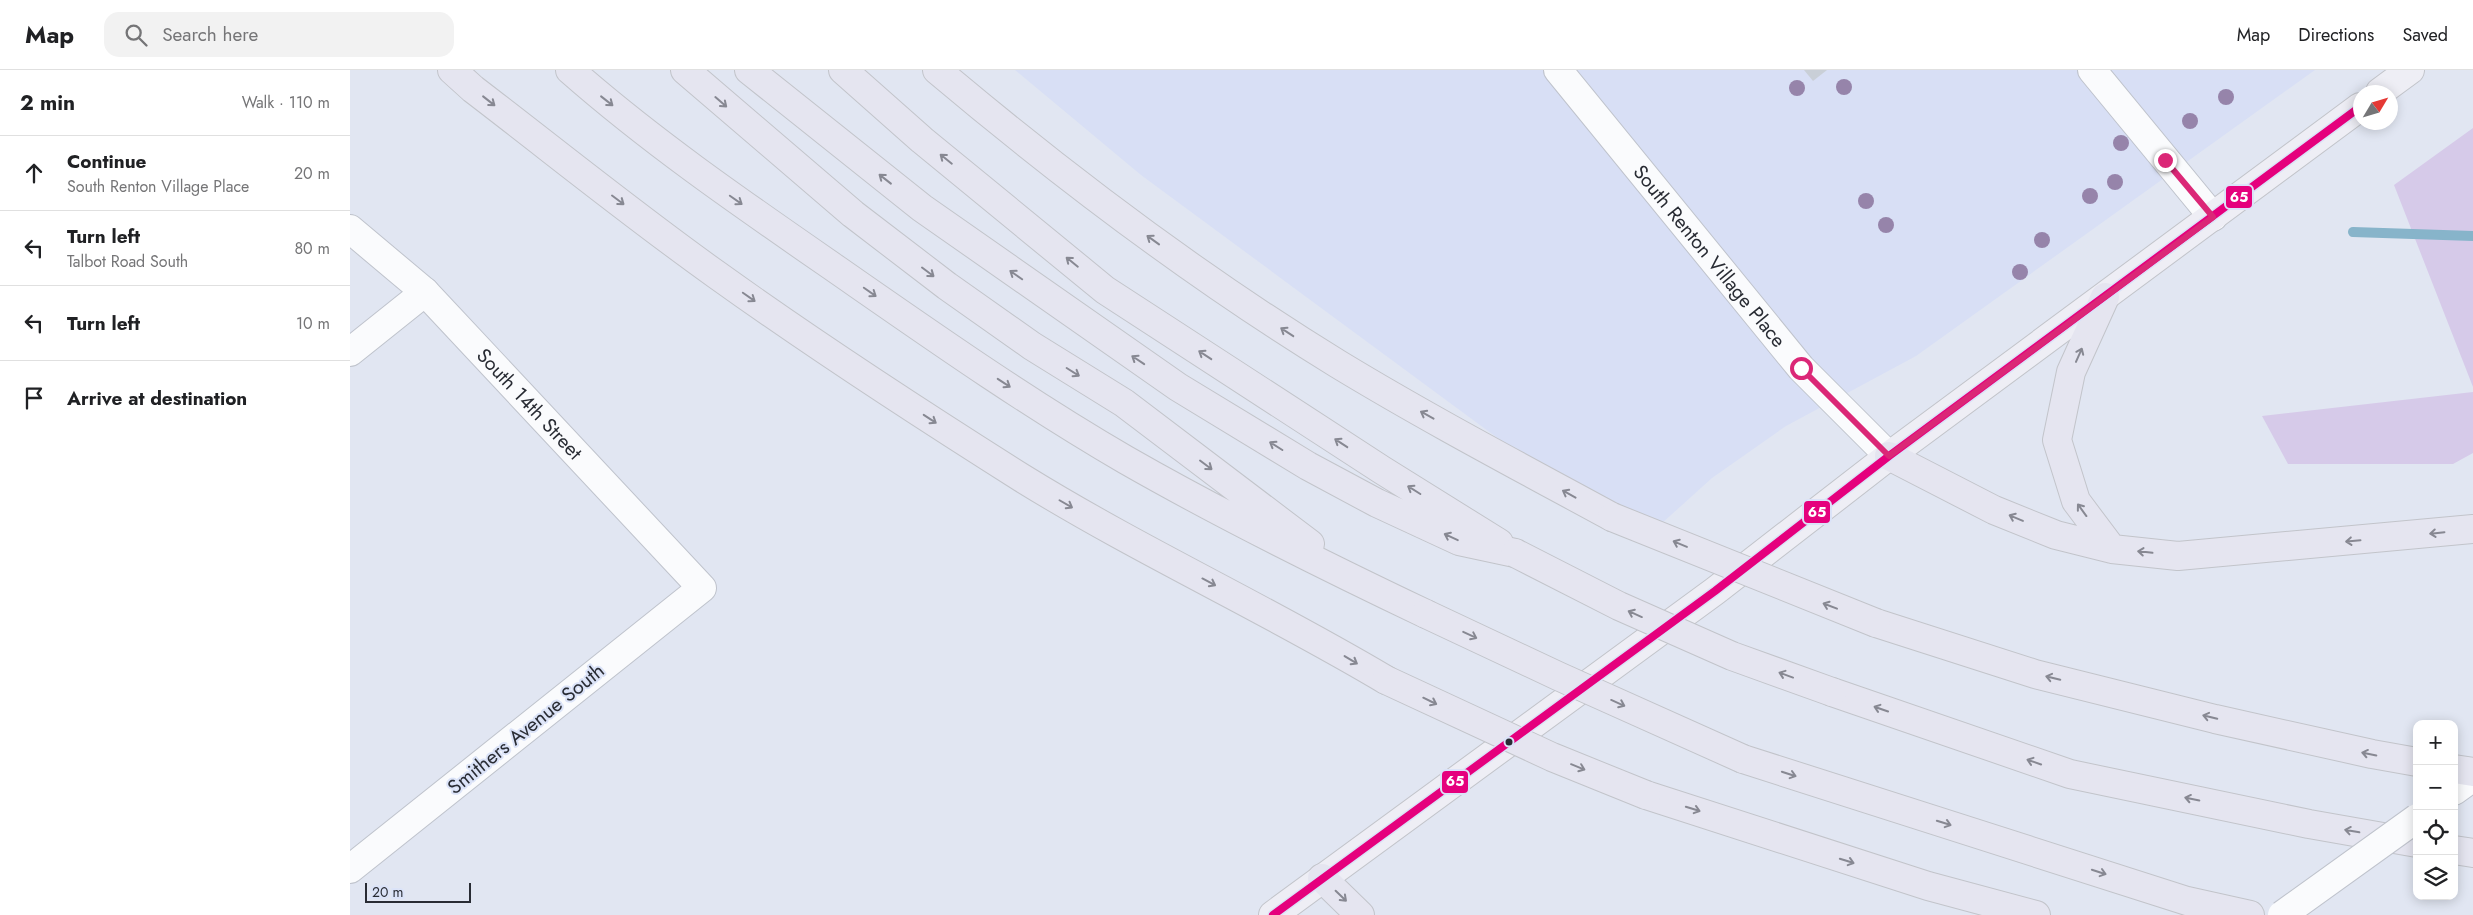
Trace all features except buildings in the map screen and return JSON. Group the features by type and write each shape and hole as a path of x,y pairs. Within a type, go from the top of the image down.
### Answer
{"highway":[{"path":"452,70 473,89 715,274 889,393 1024,479 1090,518 1309,634 1386,680 1534,749 1646,795 1918,883 2036,915"},
{"path":"570,70 720,188 1023,396 1125,459 1205,504 1362,584 1558,676 1743,759 2187,901 2250,915"},
{"path":"685,70 853,214 948,286 1032,346 1124,403 1362,584"},
{"path":"749,70 922,208 1178,387 1308,466 1377,503 1459,541 1515,553"},
{"path":"843,70 922,140 1105,290 1382,470 1515,553 1619,606 1715,649 1832,692 2070,774 2309,824 2413,842"},
{"path":"937,70 1018,138 1114,212 1272,321 1408,405 1612,517 1876,623 2036,674 2215,719 2413,761"},
{"path":"2105,297 2071,372 2057,440 2076,501 2112,548"},
{"path":"1889,456 1994,510 2047,532 2112,548 2178,556 2473,529"},
{"path":"2458,770 2473,772"},
{"path":"2458,851 2473,853"},
{"path":"1322,878 1360,915"}],"main road":[{"path":"2390,85 2410,70"},
{"path":"1273,915 1715,591 1889,456 2353,112"}],"street":[{"name":"South Renton Village Place","path":"1558,70 1801,368 1889,456"},
{"path":"2092,70 2213,217"},
{"name":"South 14th Street","path":"350,229 425,292 702,588"},
{"path":"350,352 425,292"},
{"name":"Smithers Avenue South","path":"350,870 702,588"},
{"path":"2458,788 2473,777"},
{"path":"2282,915 2413,821"}],"shaded area":[{"path":"1015,70 2315,70 1916,356 1786,426 1712,478 1640,543 1141,175"},
{"path":"2473,128 2473,387 2394,185"},
{"path":"2473,392 2473,453 2453,464 2288,464 2262,416"}],"waterway":[{"path":"2353,232 2473,236"}],"transit line":[{"name":"65","path":"1273,915 1715,591 1889,456 2353,112"}],"route":[{"path":"1801,368 1889,456 2213,217 2165,160"}]}
